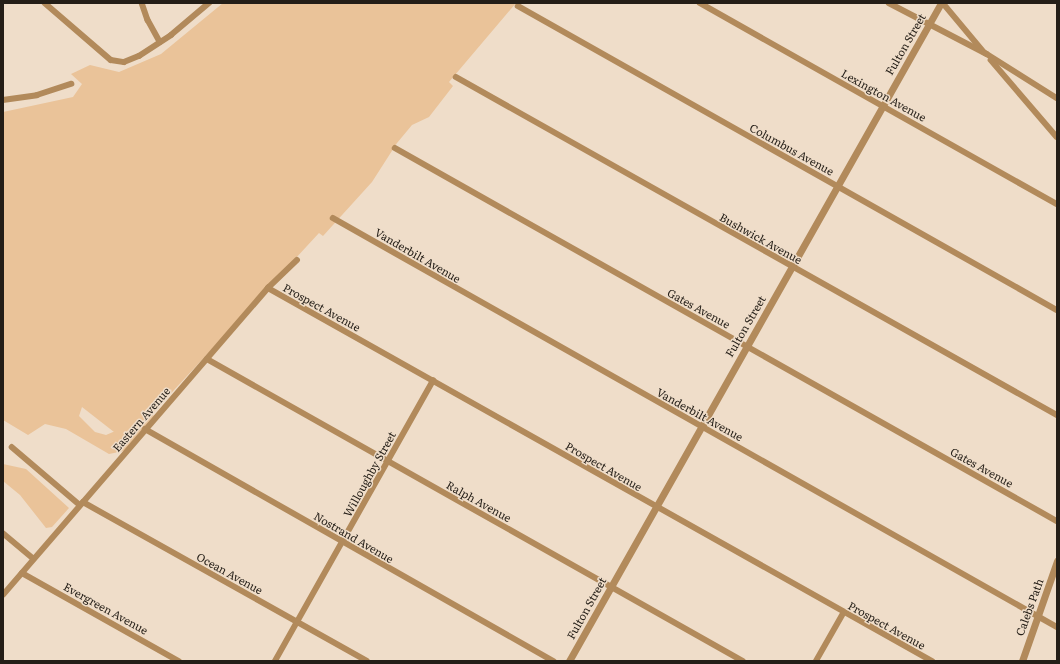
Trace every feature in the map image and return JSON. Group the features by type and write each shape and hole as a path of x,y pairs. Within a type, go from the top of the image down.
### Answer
{"street":[{"path":"45,3 111,60 124,62 160,42 209,3"},
{"path":"142,3 148,20 160,42"},
{"name":"Lexington Avenue","path":"700,3 1057,204"},
{"path":"889,3 928,25 987,54 1057,98"},
{"path":"942,3 1057,137"},
{"name":"Fulton Street","path":"569,661 882,105 942,3"},
{"name":"Columbus Avenue","path":"518,6 1057,310"},
{"name":"Bushwick Avenue","path":"456,77 1057,415"},
{"path":"3,100 37,95 71,84"},
{"name":"Gates Avenue","path":"395,148 1057,521"},
{"name":"Vanderbilt Avenue","path":"333,218 1057,627"},
{"name":"Eastern Avenue","path":"3,595 206,358 268,288 297,260"},
{"name":"Prospect Avenue","path":"268,288 655,507 932,661"},
{"name":"Ralph Avenue","path":"206,358 742,661"},
{"name":"Willoughby Street","path":"275,661 433,380"},
{"name":"Nostrand Avenue","path":"145,429 554,661"},
{"name":"Ocean Avenue","path":"12,447 82,503 367,661"},
{"path":"3,533 34,559"},
{"name":"Calebs Path","path":"1022,661 1057,561"},
{"name":"Evergreen Avenue","path":"22,573 179,661"},
{"path":"816,661 844,612"}],"shaded area":[{"path":"223,3 516,3 449,82 453,86 429,117 412,125 397,143 372,182 323,236 319,233 150,416 154,415 124,451 109,454 66,429 45,424 28,435 3,420 3,112 73,97 82,84 71,74 90,65 119,72 161,54","holes":["82,407 114,432 106,435 95,432 79,416"]},
{"path":"3,464 26,469 69,508 52,527 46,528 20,495 3,481"}]}
